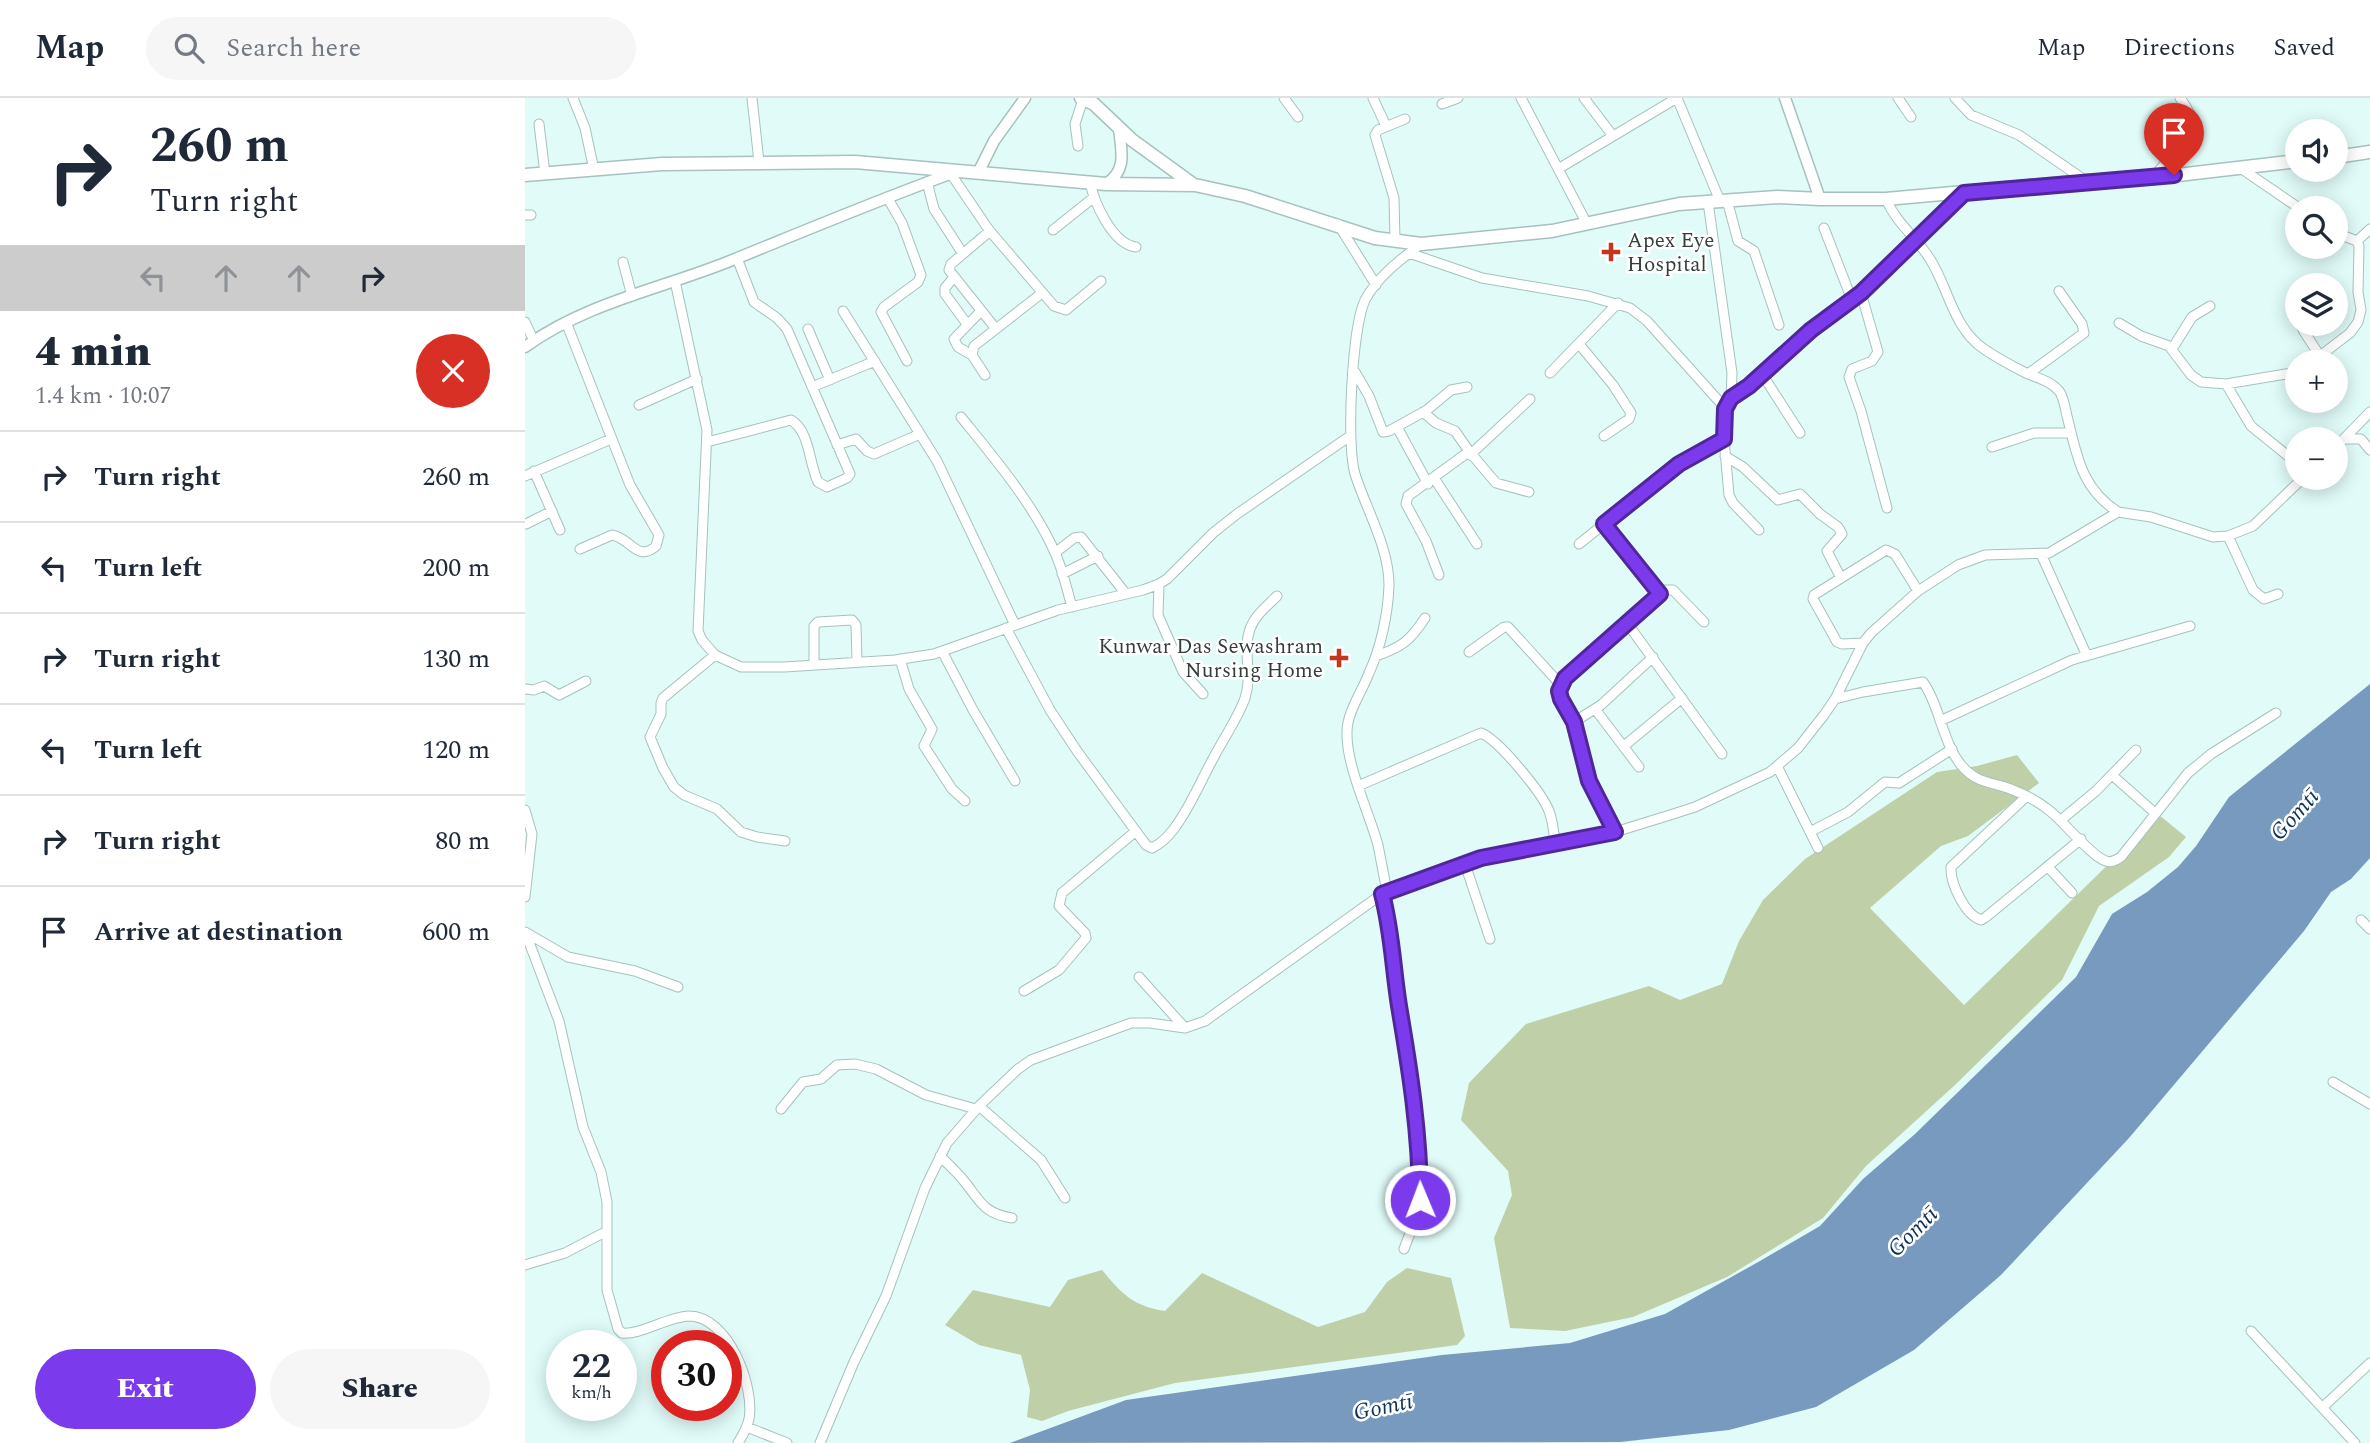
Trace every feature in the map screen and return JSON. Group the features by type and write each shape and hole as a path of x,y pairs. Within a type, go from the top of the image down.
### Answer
{"main road":[{"path":"1087,100 1148,153 1195,186"},
{"path":"2348,155 2370,152"},
{"path":"525,175 661,164 889,164 954,173 1106,184 1195,186 1245,196 1375,238 1421,244 1552,231 1679,204 1777,197 1887,199 2087,181 2153,178 2285,162"}],"street":[{"path":"573,98 585,128 594,170"},
{"path":"753,98 759,162"},
{"path":"978,173 994,141 1025,98"},
{"path":"1284,98 1298,117"},
{"path":"1373,98 1386,126"},
{"path":"1442,104 1458,98"},
{"path":"1521,98 1587,224"},
{"path":"1584,98 1613,136"},
{"path":"1785,98 1820,199"},
{"path":"1898,98 1911,117"},
{"path":"1955,98 1971,115 2019,135 2087,181"},
{"path":"2153,178 2190,136 2193,129 2193,119 2181,98"},
{"path":"1558,169 1672,99 1738,241 1754,251 1779,326"},
{"path":"1078,146 1075,124 1087,100"},
{"path":"1395,241 1394,198 1375,139 1378,130 1405,119"},
{"path":"539,124 545,174"},
{"path":"1106,184 1121,167 1123,155 1119,128"},
{"path":"2238,166 2285,198"},
{"path":"525,321 530,344 566,322 954,173 990,231 1054,306 1066,310 1101,281"},
{"path":"927,182 934,209 963,254"},
{"path":"1090,182 1093,198 1103,217 1125,243 1136,247"},
{"path":"1759,530 1733,503 1729,495 1724,439 1725,409 1731,398 1811,330 1861,293 1964,193"},
{"path":"887,197 902,222 921,275 918,282 881,312 907,361"},
{"path":"1053,230 1093,198"},
{"path":"1887,199 1896,220 1916,240 1935,266 1959,322 1967,334 1984,349 2059,391 2083,473 2104,503 2118,512 2151,517 2213,537 2228,536 2253,526 2290,490"},
{"path":"1718,201 1731,398"},
{"path":"1338,224 1376,285"},
{"path":"1824,228 1851,300"},
{"path":"2357,241 2370,229"},
{"path":"990,231 950,267 954,277 996,329"},
{"path":"2348,238 2357,241"},
{"path":"2328,350 2350,333 2366,312 2358,292 2360,250 2357,241"},
{"path":"1404,1248 1418,1212 1420,1172 1413,1086 1378,845 1358,786 1348,742 1348,722 1376,656 1387,603 1388,570 1354,471 1350,436 1361,310 1376,285 1421,244"},
{"path":"1409,253 1482,278 1618,303 1647,321 1725,409"},
{"path":"707,442 791,420 795,421 805,440 818,482 827,487 850,474 787,329 777,318 754,302 737,258"},
{"path":"623,262 632,296"},
{"path":"954,277 945,288 945,294 967,324"},
{"path":"675,281 706,418 697,623 702,640 715,655 741,667 919,658 1072,607 1159,584 1237,514 1350,436"},
{"path":"2028,374 2084,333 2082,324 2059,290"},
{"path":"972,355 974,346 1041,293"},
{"path":"1861,293 1878,352 1872,361 1852,369 1849,377 1887,508"},
{"path":"1550,373 1618,303"},
{"path":"2172,349 2192,317 2210,306"},
{"path":"843,310 941,469 1050,710 1146,845 1152,848 1164,840 1181,819 1245,699 1249,677 1247,647 1250,628 1259,613 1277,596"},
{"path":"981,311 954,340 960,349 972,355 985,374"},
{"path":"566,322 636,498 659,535 658,543 649,552 640,552 622,538 612,535 580,549"},
{"path":"2119,323 2131,331 2166,344 2196,380 2208,384 2226,384 2285,374"},
{"path":"808,329 830,380"},
{"path":"1579,344 1613,385 1631,413 1629,419 1604,436"},
{"path":"812,387 875,361"},
{"path":"1354,370 1369,396 1381,430 1386,432 1423,412 1451,390 1467,387"},
{"path":"1762,374 1800,433"},
{"path":"639,405 697,379"},
{"path":"2226,384 2251,426 2285,453"},
{"path":"1439,575 1406,501 1408,496 1465,454 1471,454 1530,399"},
{"path":"2348,435 2370,411"},
{"path":"1423,412 1436,423 1455,431 1496,483 1529,492"},
{"path":"961,417 1007,475 1038,522 1055,552 1072,607"},
{"path":"1397,427 1476,544"},
{"path":"1993,447 2034,433 2071,433"},
{"path":"837,445 856,439 867,452 874,454 920,434"},
{"path":"560,530 530,473 611,439"},
{"path":"1579,544 1679,464 1724,439"},
{"path":"2348,439 2361,439 2370,450"},
{"path":"1725,456 1743,467 1778,500 1800,494 1838,527 1841,537 1827,551 1841,578"},
{"path":"526,524 552,511"},
{"path":"820,1443 854,1362 886,1296 921,1198 940,1156 947,1143 977,1108 1018,1069 1040,1056 1131,1023 1185,1028 1205,1021 1385,893 1481,858 1615,832 1695,807 1770,772 1798,748 1835,699 1863,643 1918,590 1939,575 1972,558 1985,555 2041,554 2063,547 2118,512"},
{"path":"1604,524 1660,594"},
{"path":"2228,536 2253,590 2264,599 2278,594"},
{"path":"1055,552 1078,537 1084,539 1126,594"},
{"path":"1863,643 1837,642 1814,595 1886,551 1891,551 1918,590"},
{"path":"2041,554 2087,656"},
{"path":"1062,574 1098,556"},
{"path":"1159,584 1158,615 1183,672 1203,694"},
{"path":"1560,684 1664,590 1674,590 1704,622"},
{"path":"1376,656 1403,645 1414,635 1425,618"},
{"path":"814,664 813,629 816,624 852,620 856,625 857,662"},
{"path":"1627,623 1722,754"},
{"path":"1940,720 2000,691 2087,656 2190,626"},
{"path":"1469,652 1504,627 1508,627 1560,684 1561,699 1574,722 1585,769 1615,832"},
{"path":"942,651 1015,781"},
{"path":"715,655 663,698 661,714 651,731 650,740 667,777 679,791 717,809 741,832 785,841"},
{"path":"1574,722 1595,709 1653,657"},
{"path":"900,659 909,689 932,729 924,746 952,789 965,801"},
{"path":"525,689 534,690 544,686 559,695 586,681"},
{"path":"1835,699 1920,681 1928,690 1959,762 1980,781 2027,796 2061,820 2097,856 2113,862 2121,857 2195,766 2276,713"},
{"path":"1624,746 1682,698"},
{"path":"1595,709 1639,767"},
{"path":"1358,786 1474,735 1485,734 1520,769 1542,797 1552,819 1555,844"},
{"path":"1810,832 1848,812 1885,782 1899,783 1952,749"},
{"path":"2061,820 2137,750"},
{"path":"1777,766 1818,848"},
{"path":"2112,775 2155,813"},
{"path":"2027,796 1951,867 1955,891 1975,918 1981,920 2081,839"},
{"path":"525,810 532,834 525,897"},
{"path":"1024,991 1059,970 1086,938 1085,933 1059,906 1062,893 1136,831"},
{"path":"1465,864 1490,939"},
{"path":"2048,867 2072,894"},
{"path":"2361,920 2370,929"},
{"path":"525,934 568,957 635,971 678,987"},
{"path":"525,934 559,1021 583,1126 601,1172 607,1202 607,1290 618,1329 622,1333 629,1333 689,1316 709,1321 734,1351 747,1385 750,1403 747,1426 737,1443"},
{"path":"1139,977 1185,1028"},
{"path":"781,1109 803,1082 821,1079 832,1068 845,1064 876,1069 926,1095 977,1108 1041,1160 1065,1198"},
{"path":"2333,1082 2370,1104"},
{"path":"940,1156 963,1179 984,1208 993,1214 1012,1218"},
{"path":"525,1265 565,1253 607,1231"},
{"path":"2251,1331 2355,1443"},
{"path":"2323,1408 2370,1363"},
{"path":"747,1426 787,1443"}],"green space":[{"path":"2017,755 2039,783 1968,836 1941,846 1870,908 1964,1005 2159,815 2186,837 2169,857 2099,906 2062,980 1955,1085 1866,1166 1823,1218 1727,1277 1633,1317 1565,1331 1510,1328 1494,1238 1512,1195 1508,1171 1461,1120 1469,1083 1526,1024 1649,986 1680,1000 1722,984 1739,941 1763,900 1805,859 1937,772 1977,766"},
{"path":"1407,1268 1451,1278 1465,1336 1457,1345 1175,1383 1068,1411 1042,1421 1027,1417 1030,1390 1021,1355 979,1345 945,1325 973,1290 1050,1307 1068,1280 1102,1270 1129,1298 1154,1309 1165,1311 1202,1273 1318,1327 1365,1312 1387,1282"}],"water":[{"name":"Gomtī","path":"2370,684 2370,858 2351,879 2331,892 2304,931 2129,1138 2001,1275 1914,1350 1816,1407 1729,1430 1620,1442 1010,1443 1126,1400 1442,1355 1570,1343 1665,1314 1760,1261 1820,1226 1863,1179 1915,1134 2076,977 2112,914 2147,892 2178,867 2196,846 2229,797"}],"place":[{"name":"Apex Eye Hospital","path":"1611,252"},
{"name":"Kunwar Das Sewashram Nursing Home","path":"1339,658"}],"route":[{"path":"1420,1200 1413,1086 1388,916 1382,894 1481,858 1615,832 1589,781 1574,722 1561,699 1560,684 1660,594 1604,524 1679,464 1724,439 1725,409 1731,398 1749,386 1811,330 1861,293 1964,193 2174,175"}]}
